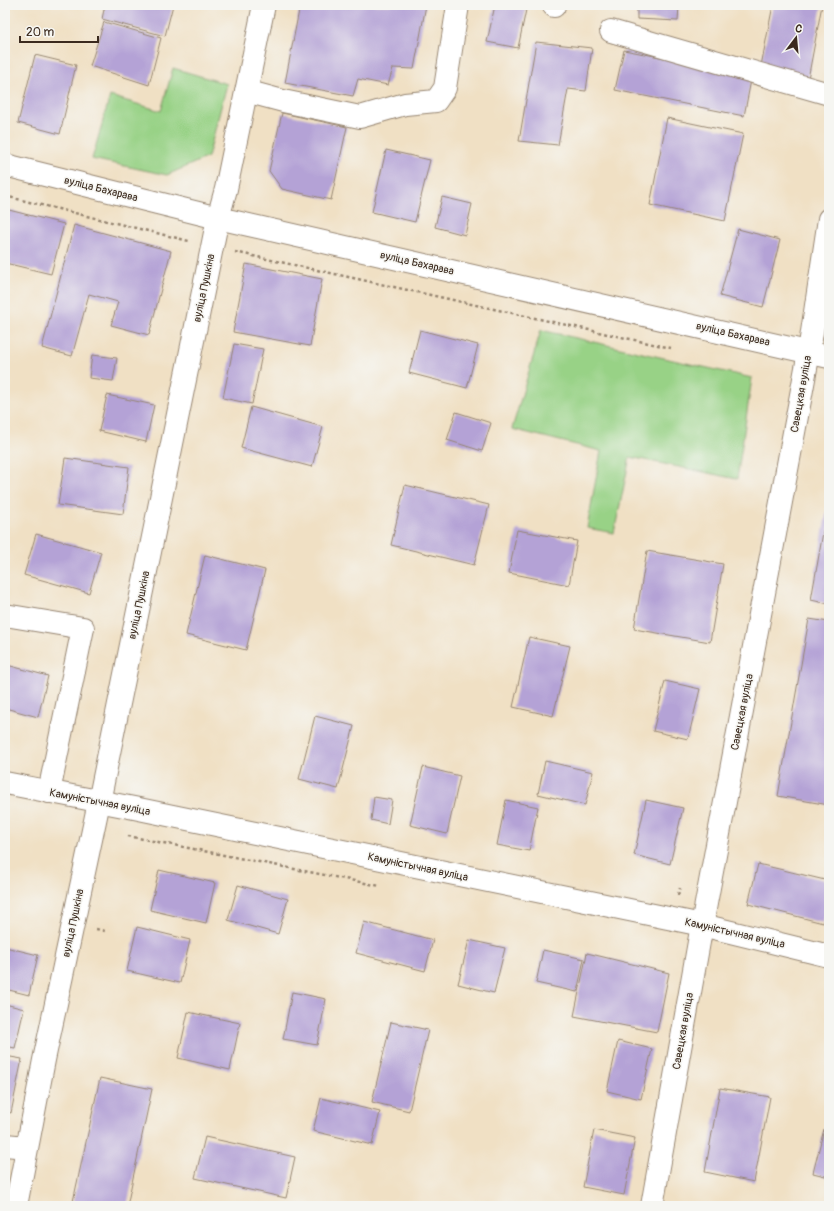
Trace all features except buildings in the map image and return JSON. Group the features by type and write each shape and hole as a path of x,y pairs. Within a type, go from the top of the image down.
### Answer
{"main road":[{"name":"вуліца Пушкіна","path":"16,1206 44,1060 99,802 218,218 226,188 264,5"},
{"path":"246,91 360,117 405,104 436,101 445,88 458,5"},
{"path":"611,31 829,94"},
{"name":"вуліца Бахарава","path":"5,165 218,218 819,354"},
{"name":"Савецкая вуліца","path":"652,1206 702,925 819,354 829,219"},
{"path":"5,614 83,628 49,792"},
{"name":"Камуністычная вуліца","path":"5,783 702,925 829,956"},
{"path":"5,1145 27,1147"}],"path":[{"path":"5,196 212,247 676,350"}],"green space":[{"path":"173,68 227,84 208,157 167,175 92,159 110,96 161,111"},
{"path":"541,330 752,378 737,479 630,457 614,533 587,528 601,451 512,429"}]}
